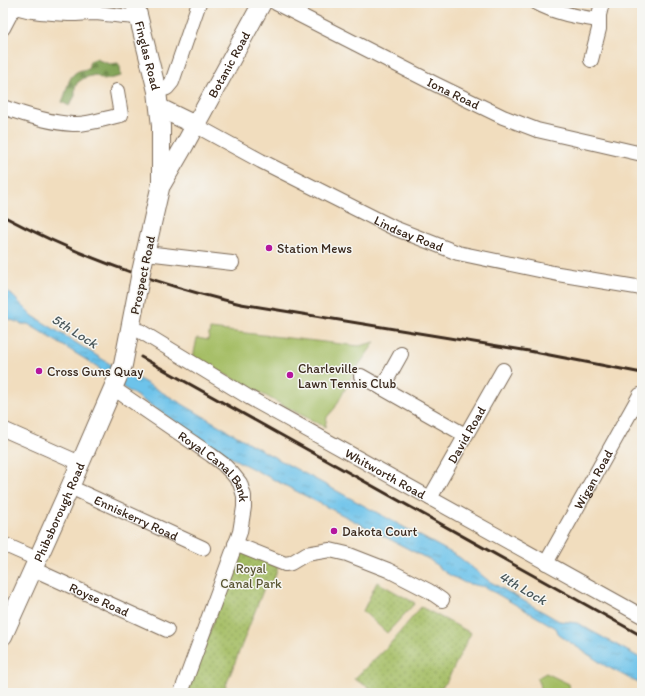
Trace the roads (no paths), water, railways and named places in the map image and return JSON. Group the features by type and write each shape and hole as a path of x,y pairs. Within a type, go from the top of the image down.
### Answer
{"main road":[{"name":"Botanic Road","path":"196,125 262,3"},
{"name":"Finglas Road","path":"137,10 158,99"},
{"path":"158,99 196,125"},
{"name":"Prospect Road","path":"113,388 123,365 139,280 161,184 158,99"},
{"name":"Prospect Road","path":"161,184 196,125"},
{"name":"Phibsborough Road","path":"3,636 113,388"}],"street":[{"path":"158,99 172,82 199,3"},
{"name":"Iona Road","path":"276,3 503,117 537,130 642,154"},
{"path":"537,3 547,9 599,20"},
{"path":"592,60 599,29 602,3"},
{"path":"3,28 11,5 33,11 71,14 95,13 115,16 137,10"},
{"path":"3,107 55,122 74,124 92,122 121,115 117,91"},
{"name":"Lindsay Road","path":"196,125 261,161 394,228 458,253 558,274 642,288"},
{"path":"146,253 232,263"},
{"name":"Whitworth Road","path":"130,329 140,331 250,398 642,616"},
{"path":"382,388 401,354"},
{"name":"David Road","path":"430,498 503,370"},
{"path":"361,376 466,435"},
{"name":"Royal Canal Bank","path":"113,388 223,464 240,483 244,496 244,507 240,532 181,693"},
{"name":"Wigan Road","path":"546,563 640,395"},
{"path":"3,429 80,463"},
{"name":"Enniskerry Road","path":"70,487 203,548"},
{"name":"Royse Road","path":"3,544 35,564 167,630"},
{"path":"235,544 285,564 291,563 306,554 330,550 347,554 388,570 429,590 442,600"}],"water":[{"path":"3,288 33,316 110,364 139,379 263,451 459,557 489,581 559,621 577,623 642,659 642,685 604,665 559,635 556,628 485,587 465,583 446,573 430,560 226,455 103,374 98,367 28,324 22,324 3,317"}],"railway":[{"path":"3,216 60,244 119,268 179,288 241,304 529,351 642,373"},
{"path":"141,357 642,636"}],"place":[{"name":"Station Mews","path":"269,248"},
{"name":"Cross Guns Quay","path":"39,371"},
{"name":"Charleville Lawn Tennis Club","path":"290,375"},
{"name":"Dakota Court","path":"334,531"}],"water label":[{"name":"5th Lock","path":"75,331"},
{"name":"4th Lock","path":"523,588"}],"park label":[{"name":"Royal Canal Park","path":"251,576"}]}
